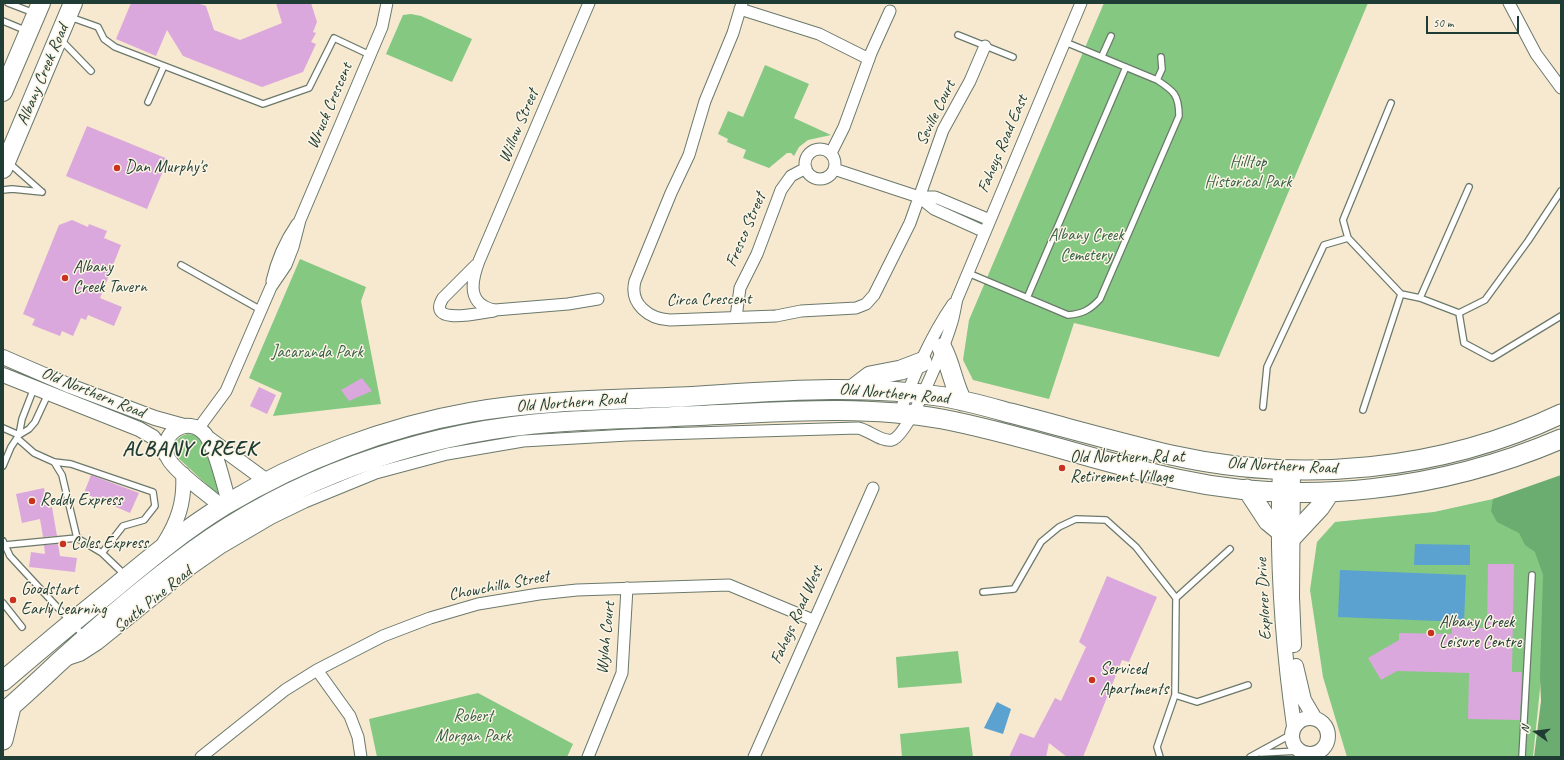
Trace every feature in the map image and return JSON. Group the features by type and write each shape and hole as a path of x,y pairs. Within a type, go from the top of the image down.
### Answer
{"highway":[{"path":"942,348 950,364 954,384 962,401"},
{"path":"853,389 870,376 901,370 922,362"},
{"name":"Old Northern Road","path":"226,505 268,482 343,447 412,426 472,412 530,405 853,389 915,394 962,401 1170,454 1215,463 1286,470 1350,469 1434,457 1497,439 1561,414"},
{"name":"Old Northern Road","path":"243,527 290,494 352,467 408,448 474,433 534,424 859,410 906,414 971,426 1181,480 1247,489 1330,492 1398,485 1454,475 1510,459 1561,439"},
{"path":"1247,489 1268,521 1285,533 1320,507 1330,492"},
{"path":"226,505 243,527"},
{"name":"South Pine Road","path":"3,680 159,551 226,505"},
{"name":"South Pine Road","path":"7,710 86,638 170,569 195,550 243,527"},
{"path":"3,740 7,710"}],"main road":[{"name":"Albany Creek Road","path":"3,92 39,9"},
{"name":"Albany Creek Road","path":"5,165 71,10"}],"street":[{"name":"Wruck Crescent","path":"197,431 226,391 271,287 286,265 293,247 300,220 382,27 387,3"},
{"name":"Willow Street","path":"497,310 483,305 475,295 473,281 480,261 589,3"},
{"name":"Faheys Road East","path":"915,394 922,362 942,320 957,298 1081,3"},
{"path":"1509,3 1536,54 1561,88"},
{"path":"741,6 819,34 869,59"},
{"name":"Circa Crescent","path":"741,6 729,43 705,102 692,147 636,276 633,289 635,299 643,310 650,315 661,319 670,320 776,316 801,311 856,308 866,304 872,298 897,250 919,197"},
{"path":"830,152 849,116 869,59 890,11"},
{"name":"Seville Court","path":"919,197 943,130 970,81 985,46"},
{"path":"822,149 830,152 835,160 834,169 828,176 820,179 811,176 806,168 806,158 812,151 822,149"},
{"name":"Fresco Street","path":"736,317 740,288 764,237 781,190 791,176 806,168"},
{"path":"834,169 919,197 935,197 990,220"},
{"path":"919,197 934,209 985,232"},
{"name":"Willow Street","path":"480,261 443,298 439,306 444,315 450,316 497,310 568,304 598,299"},
{"name":"Faheys Road East","path":"906,414 915,394 942,348 952,324 957,298"},
{"name":"Old Northern Road","path":"3,357 47,376 155,418 197,431"},
{"name":"Old Northern Road","path":"3,375 129,424 148,434 158,443 168,459 183,474 226,505"},
{"path":"34,388 47,376"},
{"path":"47,376 48,393"},
{"name":"Old Northern Road","path":"243,527 376,473 447,454 492,445 523,441 628,435 848,428 864,429 885,440 891,440 900,435 906,414"},
{"path":"168,459 165,447 167,437 173,431 197,431 268,482"},
{"path":"197,431 226,505"},
{"name":"Explorer Drive","path":"1286,470 1282,631 1293,730"},
{"path":"159,551 175,526 180,513 184,492 183,474"},
{"name":"Faheys Road West","path":"754,757 813,620 873,488"},
{"name":"South Pine Road","path":"57,664 90,650 243,527"},
{"name":"Explorer Drive","path":"1285,533 1292,631 1296,664 1304,700 1314,717"},
{"name":"Chowchilla Street","path":"201,757 285,690 317,670 383,636 430,618 478,604 539,594 627,588 729,585 813,620"},
{"name":"Wylah Court","path":"588,757 622,673 627,588"},
{"path":"317,670 350,716 358,737 361,757"},
{"path":"1314,717 1323,723 1328,733 1325,753 1319,752 1306,754 1295,746 1293,730 1302,719 1314,717"}],"lane":[{"path":"8,3 39,9"},
{"path":"71,10 98,27 104,39 115,47 263,104 309,88 334,38 370,55"},
{"path":"3,21 29,32"},
{"path":"958,35 1013,57"},
{"path":"1102,56 1111,36"},
{"path":"58,38 91,71"},
{"path":"968,273 1068,315 1080,314 1092,308 1100,298 1179,116 1179,101 1171,89 1157,80 1065,42"},
{"path":"1157,80 1162,69 1161,57"},
{"path":"148,102 164,66"},
{"path":"1027,298 1126,67"},
{"path":"1391,103 1343,220 1348,238 1401,294 1420,298 1459,313 1485,300 1528,241 1561,191"},
{"path":"3,190 12,189 42,192 5,165"},
{"path":"1420,298 1469,187"},
{"path":"1263,407 1268,367 1324,245 1348,238"},
{"path":"181,265 261,310"},
{"path":"1362,410 1401,294"},
{"path":"1459,313 1464,343 1492,358 1561,316"},
{"path":"18,437 22,419 34,388"},
{"path":"3,466 8,451 18,437 29,429 35,422 48,393"},
{"path":"3,428 18,437 34,453 54,462 70,464 153,492 155,506 144,520 123,526 102,553"},
{"path":"54,462 62,475 77,538"},
{"path":"983,592 1014,589 1041,542 1059,527 1076,519 1106,520 1136,547 1176,598 1175,694 1157,747 1160,757"},
{"path":"86,638 10,556 4,543 77,538 102,553 127,578"},
{"path":"1176,598 1230,549"},
{"path":"1522,757 1532,575"},
{"path":"3,603 22,627"},
{"path":"1175,694 1198,702 1248,685"},
{"path":"1250,757 1293,730"},
{"path":"1258,753 1306,754"}],"green space":[{"name":"Albany Creek Cemetery","path":"1104,3 1368,3 1219,357 1074,323 1049,399 973,380 963,360 969,320"},
{"path":"411,14 421,16 472,39 452,82 386,54 403,15"},
{"path":"765,65 809,84 794,118 831,135 808,140 799,147 794,156 791,153 787,153 769,168 743,158 746,150 727,142 728,139 718,134 728,111 743,117"},
{"name":"Jacaranda Park","path":"300,259 366,287 361,301 381,404 273,416 282,393 249,378"},
{"path":"187,434 196,435 203,444 221,493 218,495 174,454 176,441"},
{"path":"1561,475 1561,757 1534,757 1541,701 1540,676 1543,575 1535,552 1525,545 1519,533 1497,522 1491,511 1493,499"},
{"name":"Albany Creek Leisure Centre","path":"1561,484 1533,757 1347,757 1323,677 1310,590 1317,542 1335,522 1434,512"},
{"path":"958,651 962,683 898,688 896,657"},
{"name":"Robert Morgan Park","path":"478,693 573,744 567,757 377,757 369,719"},
{"path":"969,727 973,757 902,757 900,734"}],"water":[{"path":"1415,544 1470,545 1470,565 1414,565"},
{"path":"1340,570 1466,575 1464,622 1338,617"},
{"path":"997,702 1011,709 1003,734 984,728"}],"building":[{"path":"131,3 197,3 206,6 214,30 240,40 282,23 276,3 311,3 317,22 313,32 316,33 311,42 316,44 303,72 262,87 183,56 167,30 156,56 116,39"},
{"name":"Dan Murphy's","path":"87,126 168,159 147,209 66,176"},
{"path":"72,220 88,227 89,224 107,231 104,238 121,245 100,298 122,307 114,326 88,315 86,320 81,318 73,336 62,331 60,336 32,325 35,319 23,314 59,225"},
{"path":"362,378 372,391 349,401 341,390"},
{"path":"259,387 276,395 267,414 250,406"},
{"path":"91,475 139,493 130,513 84,493"},
{"name":"Reddy Express","path":"44,488 48,508 52,507 57,536 43,537 40,519 22,523 16,494"},
{"path":"58,544 60,556 77,558 75,572 29,567 31,552 45,554 44,545"},
{"path":"1488,564 1514,564 1512,672 1522,672 1520,720 1468,719 1469,673 1397,671 1381,680 1368,658 1399,640 1399,633 1452,634 1452,627 1487,628"},
{"name":"Serviced Apartments","path":"1107,576 1157,597 1129,662 1122,660 1083,757 1067,757 1049,743 1046,757 1009,757 1020,733 1034,738 1055,698 1061,701 1086,647 1079,642"}],"place":[{"name":"Dan Murphy's","path":"117,168"},
{"name":"Albany Creek Tavern","path":"65,278"},
{"name":"Old Northern Rd at Retirement Village","path":"1062,468"},
{"name":"Reddy Express","path":"32,501"},
{"name":"Coles Express","path":"63,544"},
{"name":"Goodstart Early Learning","path":"13,600"},
{"name":"Albany Creek Leisure Centre","path":"1431,633"},
{"name":"Serviced Apartments","path":"1092,680"}],"district":[{"name":"ALBANY CREEK","path":"190,449"}],"park label":[{"name":"Hilltop Historical Park","path":"1248,173"}]}
